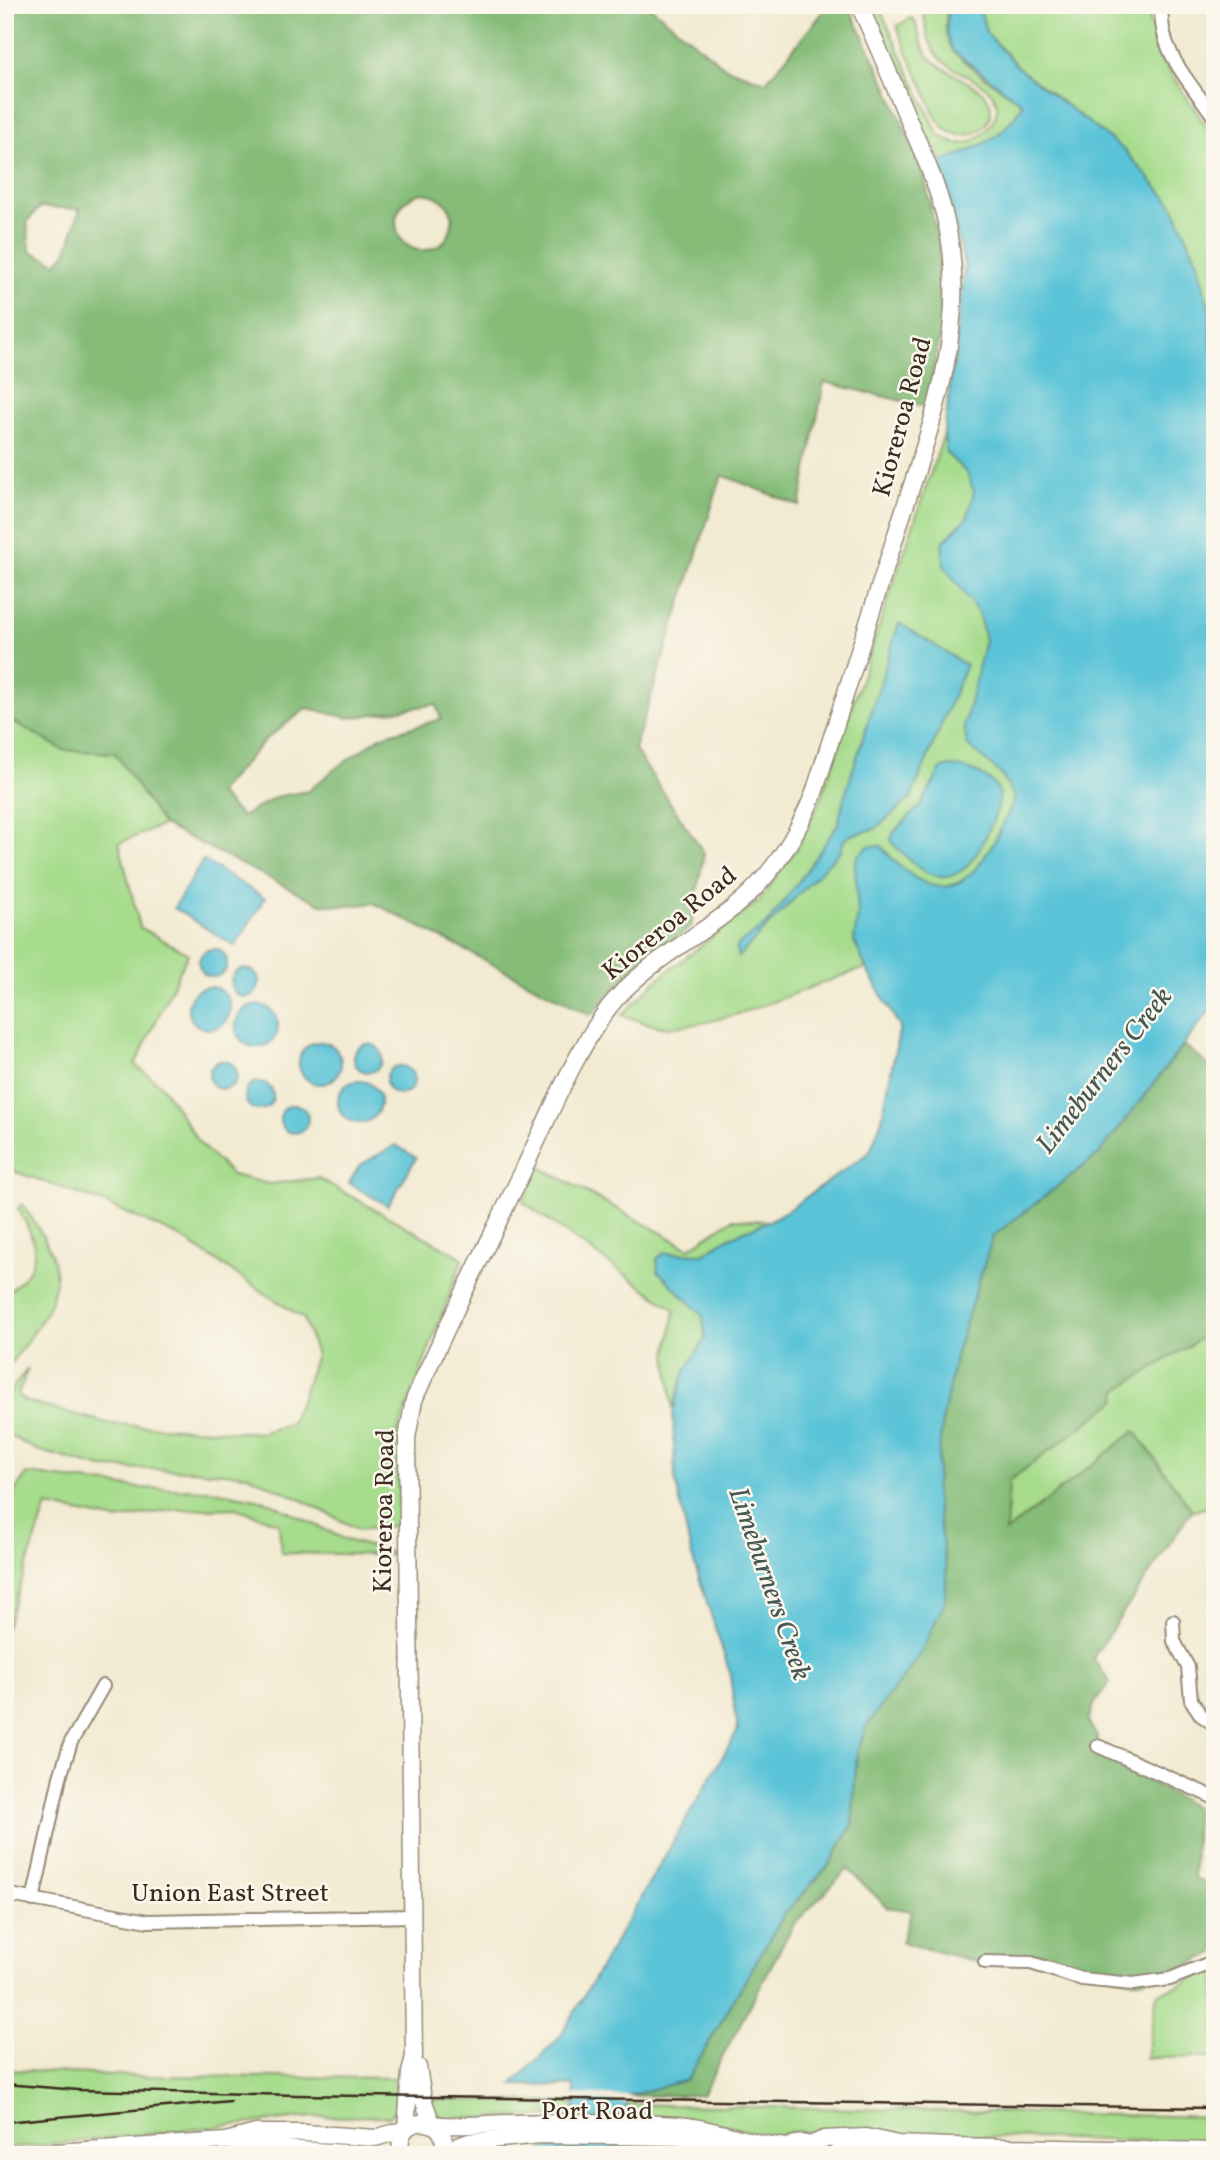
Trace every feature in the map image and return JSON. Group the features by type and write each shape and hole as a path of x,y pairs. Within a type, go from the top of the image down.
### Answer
{"main road":[{"name":"Kioreroa Road","path":"406,2129 410,2073 414,2056 407,1438 414,1400 588,1038 611,1005 632,982 751,892 779,860 801,825 814,793 942,388 950,346 954,302 950,242 933,179 859,5"},
{"name":"Kioreroa Road","path":"414,2056 423,2099 432,2124"},
{"name":"Port Road","path":"8,2155 226,2141 256,2133 375,2138 406,2129 418,2122 457,2127 509,2123 541,2129 720,2131 785,2151 796,2143 814,2150 824,2139 843,2137 866,2137 898,2144"},
{"name":"Port Road","path":"432,2124 442,2134 443,2155"},
{"path":"402,2155 400,2142 406,2129"},
{"name":"Port Road","path":"443,2155 469,2142 541,2129"},
{"name":"Port Road","path":"656,2130 716,2143 749,2155"},
{"name":"Port Road","path":"226,2141 257,2147 373,2155"},
{"path":"834,2155 846,2150 873,2149 898,2144 1215,2151"}],"street":[{"path":"1162,5 1165,42 1173,58 1215,118"},
{"path":"1172,1620 1174,1641 1188,1667 1191,1700 1201,1716 1215,1725"},
{"path":"33,1900 60,1777 71,1742 103,1686"},
{"path":"1098,1746 1215,1798"},
{"name":"Union East Street","path":"5,1894 148,1921 414,1916"},
{"path":"985,1962 1031,1963 1082,1979 1133,1983 1170,1979 1215,1961"}],"green space":[{"path":"5,5 648,5 726,68 766,82 829,5 848,5 888,88 924,176 939,246 942,322 927,407 824,382 800,506 722,475 634,749 704,853 691,927 627,975 591,1015 374,903 349,906 321,904 163,825 115,753 63,750 16,723 5,720","holes":["421,193 440,199 452,214 451,228 443,242 434,248 422,250 411,248 403,241 396,220 399,209 407,200","40,207 80,209 67,251 57,263 30,251 27,222","436,704 441,719 382,736 308,791 275,797 242,817 218,793 265,740 307,708 350,718"]},
{"path":"869,5 878,5 938,134 945,139 962,143 978,138 992,123 997,110 996,99 980,83 938,56 925,26 923,5 949,5 946,27 952,49 975,70 1024,103 1215,819 1063,1109 728,1238 702,1254 664,1253 693,1304 703,1316 705,1339 684,1373 673,1411 667,1354 675,1310 523,1202 540,1167 689,1248 733,1219 769,1221 791,1208 870,1152 882,1119 900,1027 866,968 768,1004 694,1024 664,1027 622,1015 658,979 760,900 796,849 821,798 944,434 965,268 939,153 923,129"},
{"path":"979,5 1153,5 1149,21 1167,68 1206,126 1215,134 1215,800 1113,142 1021,70 986,32"},
{"path":"914,19 931,59 987,97 991,113 982,129 965,135 956,134 946,129 938,120 897,26"},
{"path":"5,720 16,723 63,750 115,753 163,825 119,843 140,927 188,954 135,1065 161,1085 201,1145 232,1175 269,1184 318,1178 463,1258 398,1432 399,1525 359,1530 248,1475 189,1470 102,1468 37,1450 10,1436 5,1425 5,1407 9,1393 28,1368 18,1394 24,1401 111,1424 261,1433 290,1424 316,1355 304,1319 180,1237 102,1202 5,1168"},
{"path":"1184,1045 1215,1071 1215,1329 1118,1390 1116,1401 1009,1481 1006,1532 1135,1431 1192,1510 1093,1658 1110,1682 1095,1703 1088,1721 1097,1737 1100,1753 1196,1808 1194,1878 1215,1887 1215,1953 1160,1976 1133,1981 1041,1953 977,1962 901,1942 912,1911 887,1907 848,1869 793,1925 702,2095 627,2096 687,2080 784,1914 828,1867 852,1826 857,1752 866,1727 921,1653 947,1574 935,1494 942,1422 956,1353 993,1236 1099,1154"},
{"path":"22,1204 52,1256 56,1272 55,1287 43,1317 5,1371 5,1295 26,1274 34,1255 31,1234 18,1208"},
{"path":"1215,1329 1215,1510 1192,1510 1135,1431 1006,1533 1009,1481 1116,1401 1118,1390"},
{"path":"27,1474 140,1488 209,1490 267,1501 346,1540 400,1555 281,1553 279,1523 236,1508 170,1510 117,1520 47,1506 5,1630 5,1540 14,1492"},
{"path":"1215,1970 1215,2057 1146,2058 1157,1994"},
{"path":"5,2070 136,2076 403,2078 400,2104 390,2116 312,2117 5,2149"},
{"path":"425,2099 575,2103 575,2115 446,2119 431,2110"},
{"path":"626,2104 1215,2117 1215,2143 819,2132 792,2132 776,2136 755,2134 726,2125 626,2116"}],"water":[{"name":"Limeburners Creek","path":"949,5 979,5 986,32 1021,70 1124,150 1173,205 1197,260 1210,311 1211,347 1215,359 1215,503 1211,533 1215,554 1215,1004 1099,1154 993,1236 956,1353 942,1422 935,1494 947,1574 945,1601 921,1653 866,1727 857,1752 852,1826 828,1866 784,1914 687,2080 627,2096 625,2144 633,2155 525,2155 567,2143 575,2115 574,2086 512,2085 560,2037 738,1730 729,1670 691,1553 675,1479 673,1411 684,1373 705,1339 703,1316 658,1271 657,1259 664,1253 703,1254 728,1238 769,1221 870,1152 882,1119 900,1027 866,968 854,941 858,914 855,865 858,855 869,846 881,846 906,871 927,884 946,886 963,880 977,867 991,847 1015,798 1000,773 967,745 964,727 985,640 979,614 944,566 942,543 967,518 974,492 967,473 946,453 944,434 965,268 941,161 967,152 1000,133 1023,104 953,51 946,34"},
{"path":"899,623 966,665 911,798 875,829 851,835 844,840 841,850 738,957 736,947 767,923 838,824"},
{"path":"949,766 970,770 985,777 996,787 999,800 988,832 971,861 958,873 942,877 915,865 891,839 894,832 921,805 941,769"},
{"path":"203,860 265,898 235,946 174,908"},
{"path":"213,949 223,953 227,963 223,973 213,977 203,973 199,963 203,953"},
{"path":"245,969 255,973 259,983 255,993 245,997 235,993 231,983 235,973"},
{"path":"209,987 224,993 230,1008 224,1023 209,1029 194,1023 188,1008 194,993"},
{"path":"257,1005 272,1011 278,1026 272,1041 257,1047 242,1041 236,1026 242,1011"},
{"path":"320,1042 335,1048 341,1063 335,1078 320,1084 305,1078 299,1063 305,1048"},
{"path":"368,1044 378,1048 382,1058 378,1068 368,1072 358,1068 354,1058 358,1048"},
{"path":"223,1061 233,1065 237,1075 233,1085 223,1089 213,1085 209,1075 213,1065"},
{"path":"400,1066 410,1070 414,1080 410,1090 400,1094 390,1090 386,1080 390,1070"},
{"path":"359,1081 374,1087 380,1102 374,1117 359,1123 344,1117 338,1102 344,1087"},
{"path":"259,1082 269,1086 273,1096 269,1106 259,1110 249,1106 245,1096 249,1086"},
{"path":"294,1105 304,1109 308,1119 304,1129 294,1133 284,1129 280,1119 284,1109"},
{"path":"396,1145 416,1158 388,1206 349,1183 360,1165"}],"pier":[{"path":"571,2094 629,2096 629,2103 572,2100"}],"railway":[{"path":"5,2084 78,2090 296,2095 1215,2108"},
{"path":"5,2122 230,2101"}]}
